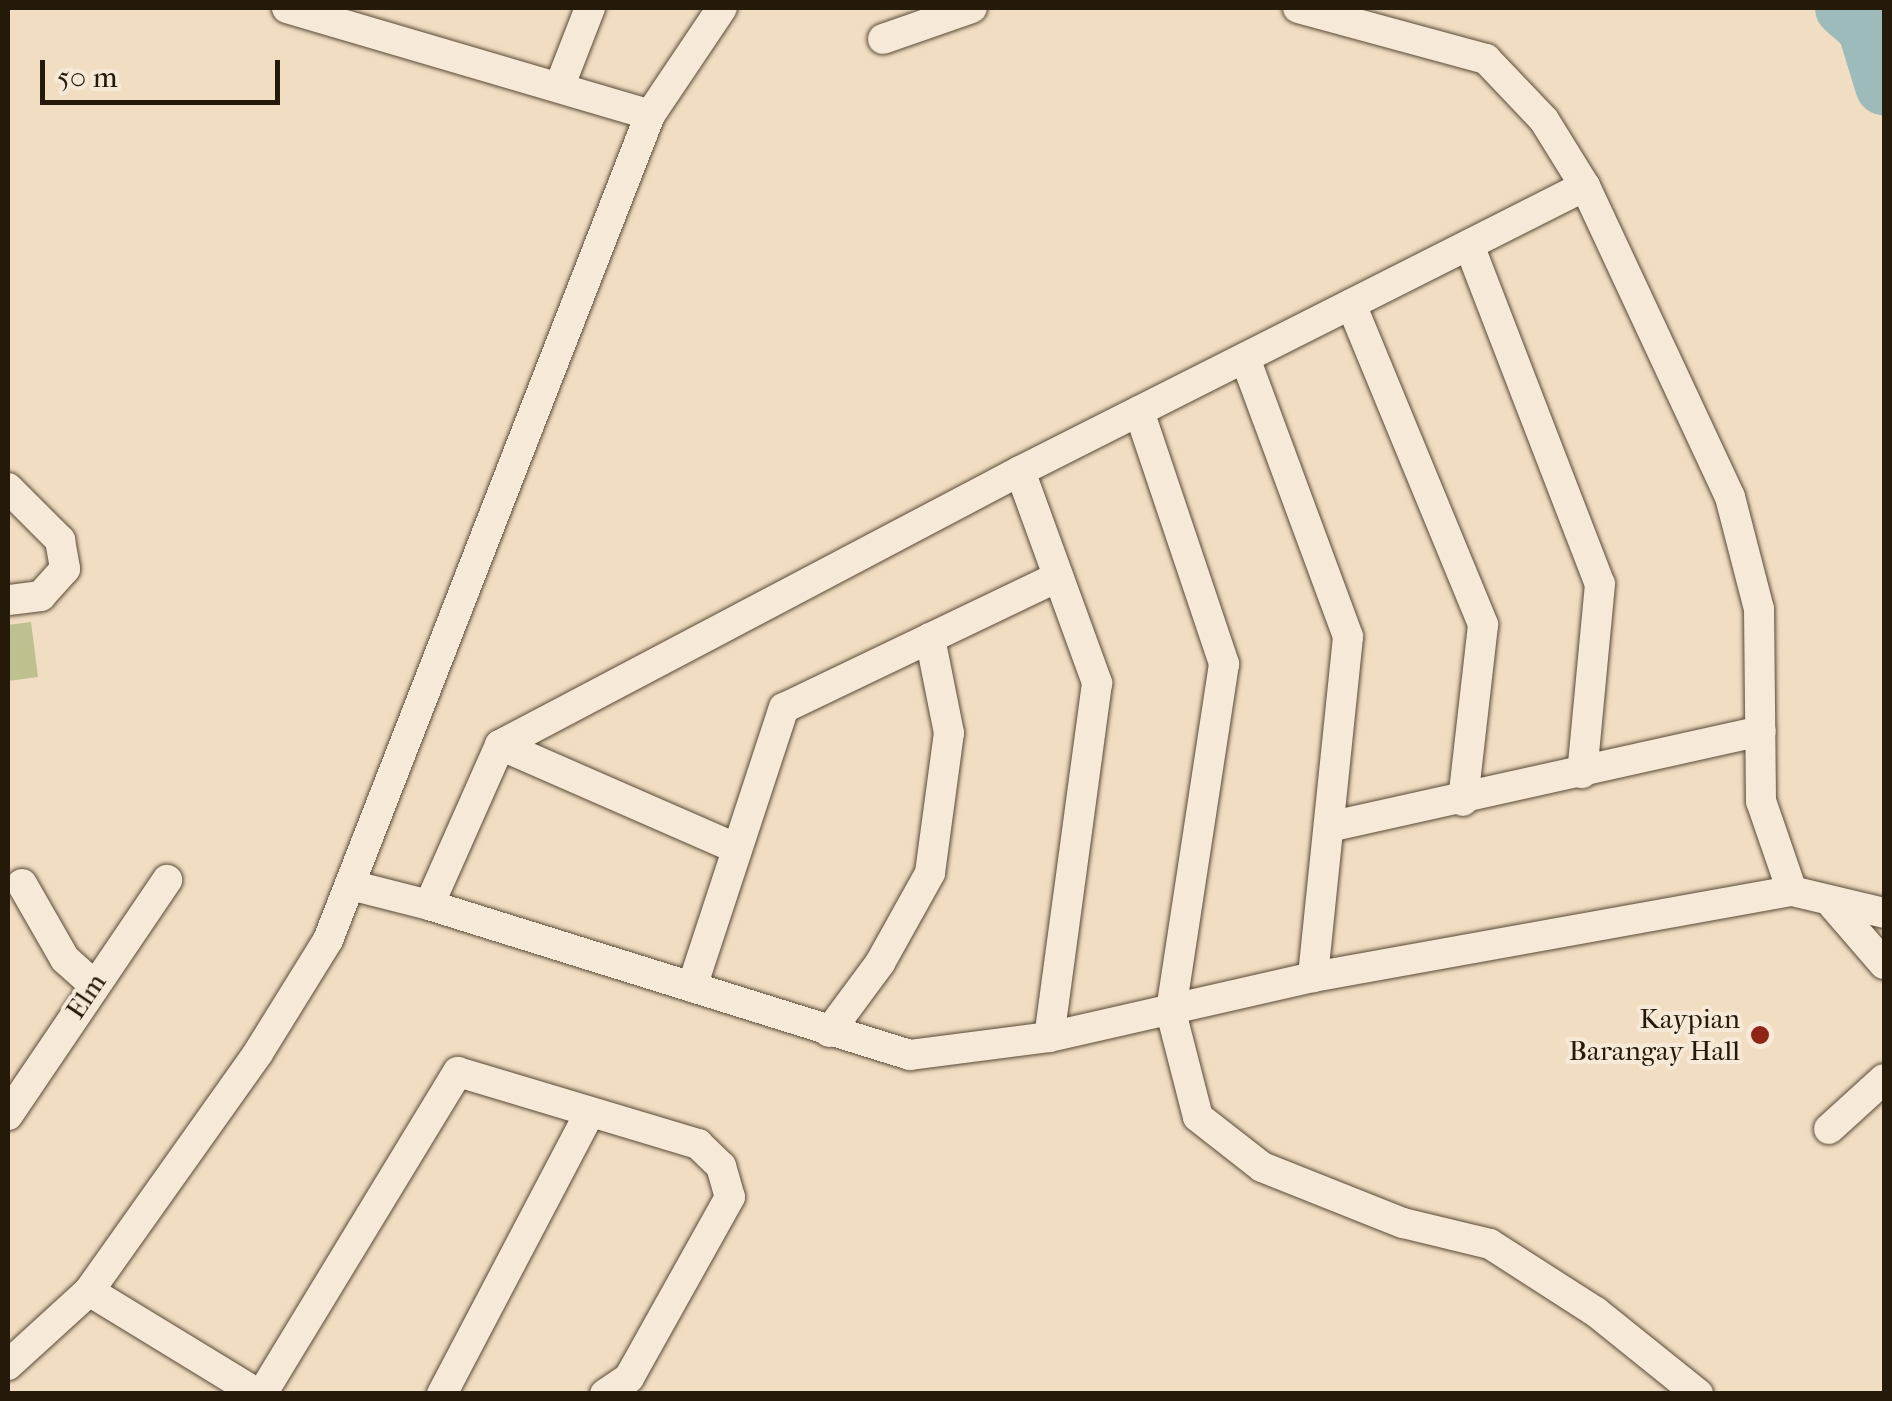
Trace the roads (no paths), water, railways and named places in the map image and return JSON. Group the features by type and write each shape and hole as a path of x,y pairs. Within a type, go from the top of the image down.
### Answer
{"street":[{"path":"287,8 560,84 650,116"},
{"path":"560,84 590,8"},
{"path":"8,1364 89,1292 258,1053 328,940 650,116 722,8"},
{"path":"884,39 972,8"},
{"path":"1298,8 1486,59 1544,120 1585,186 1730,497 1759,609 1762,802 1792,891"},
{"path":"429,905 500,745 1020,471 1585,186"},
{"path":"1468,245 1600,584 1582,773"},
{"path":"1351,304 1483,625 1463,801"},
{"path":"1245,358 1348,637 1333,826 1313,977"},
{"path":"1138,411 1224,664 1171,1012 1198,1117 1262,1167 1403,1224 1490,1244 1596,1312 1698,1394"},
{"path":"1020,471 1097,683 1048,1037"},
{"path":"8,488 60,540 64,570 41,596 8,600"},
{"path":"692,987 784,708 1058,578"},
{"path":"829,1032 880,963 930,873 949,733 930,638"},
{"path":"1333,826 1463,801 1761,730"},
{"path":"500,745 736,848"},
{"name":"Elm","path":"8,1115 93,984 167,880"},
{"path":"22,884 65,959 93,984"},
{"path":"350,884 910,1055 1048,1037 1313,977 1792,891 1833,905 1884,912"},
{"path":"1833,905 1884,964"},
{"path":"89,1292 260,1394 458,1072 698,1144 721,1166 730,1197 629,1378 605,1394"},
{"path":"1829,1129 1884,1079"},
{"path":"442,1394 590,1112"}],"waterway":[{"path":"1844,8 1866,27 1884,86"}],"place":[{"name":"Kaypian Barangay Hall","path":"1760,1035"}]}
